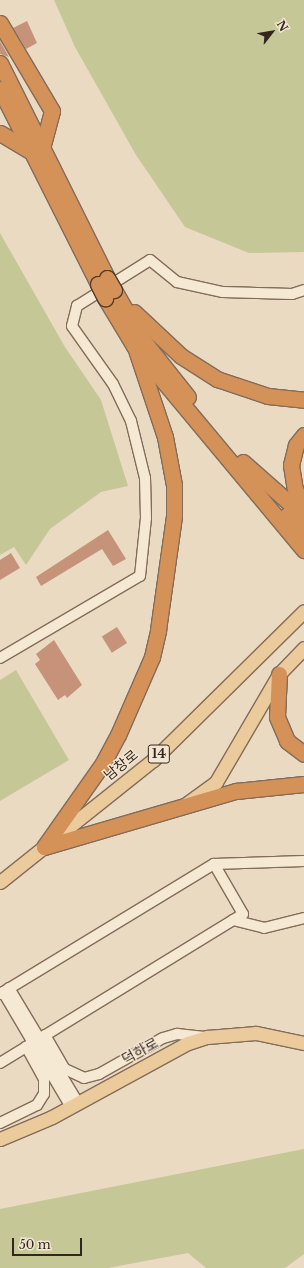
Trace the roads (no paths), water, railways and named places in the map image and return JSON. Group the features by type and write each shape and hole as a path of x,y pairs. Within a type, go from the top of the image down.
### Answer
{"highway":[{"path":"0,23 52,111 36,150"},
{"path":"0,62 36,150"},
{"path":"0,89 36,150 108,288 135,347 165,437 174,485 174,516 158,630 150,663 115,740 44,847"},
{"path":"0,134 36,150"},
{"path":"108,288 150,329 181,356 217,378 268,396 304,400"},
{"path":"108,288 142,339 242,462 304,534"},
{"path":"135,347 304,550"},
{"path":"304,436 296,445 291,465 295,489 304,508"},
{"path":"242,462 304,516"},
{"path":"279,674 277,717 287,741 304,754"},
{"path":"44,847 236,791 304,784"}],"main road":[{"name":"남창로","path":"0,882 153,760 304,611"},
{"path":"182,807 216,782 279,674 304,648"},
{"name":"덕하로","path":"0,1139 75,1105 207,1037 256,1033 304,1043"}],"street":[{"path":"0,658 140,576 146,518 145,478 131,421 113,384 72,326 77,306 150,260 177,282 223,292 292,294 304,290"},
{"path":"75,1105 4,991 214,864 304,861"},
{"path":"0,1063 243,914 214,864"},
{"path":"233,920 264,928 304,918"},
{"path":"35,1041 66,1069 84,1078 99,1074 163,1038 177,1034 207,1037"},
{"path":"0,1123 37,1106 44,1094 44,1079 35,1041"}]}
